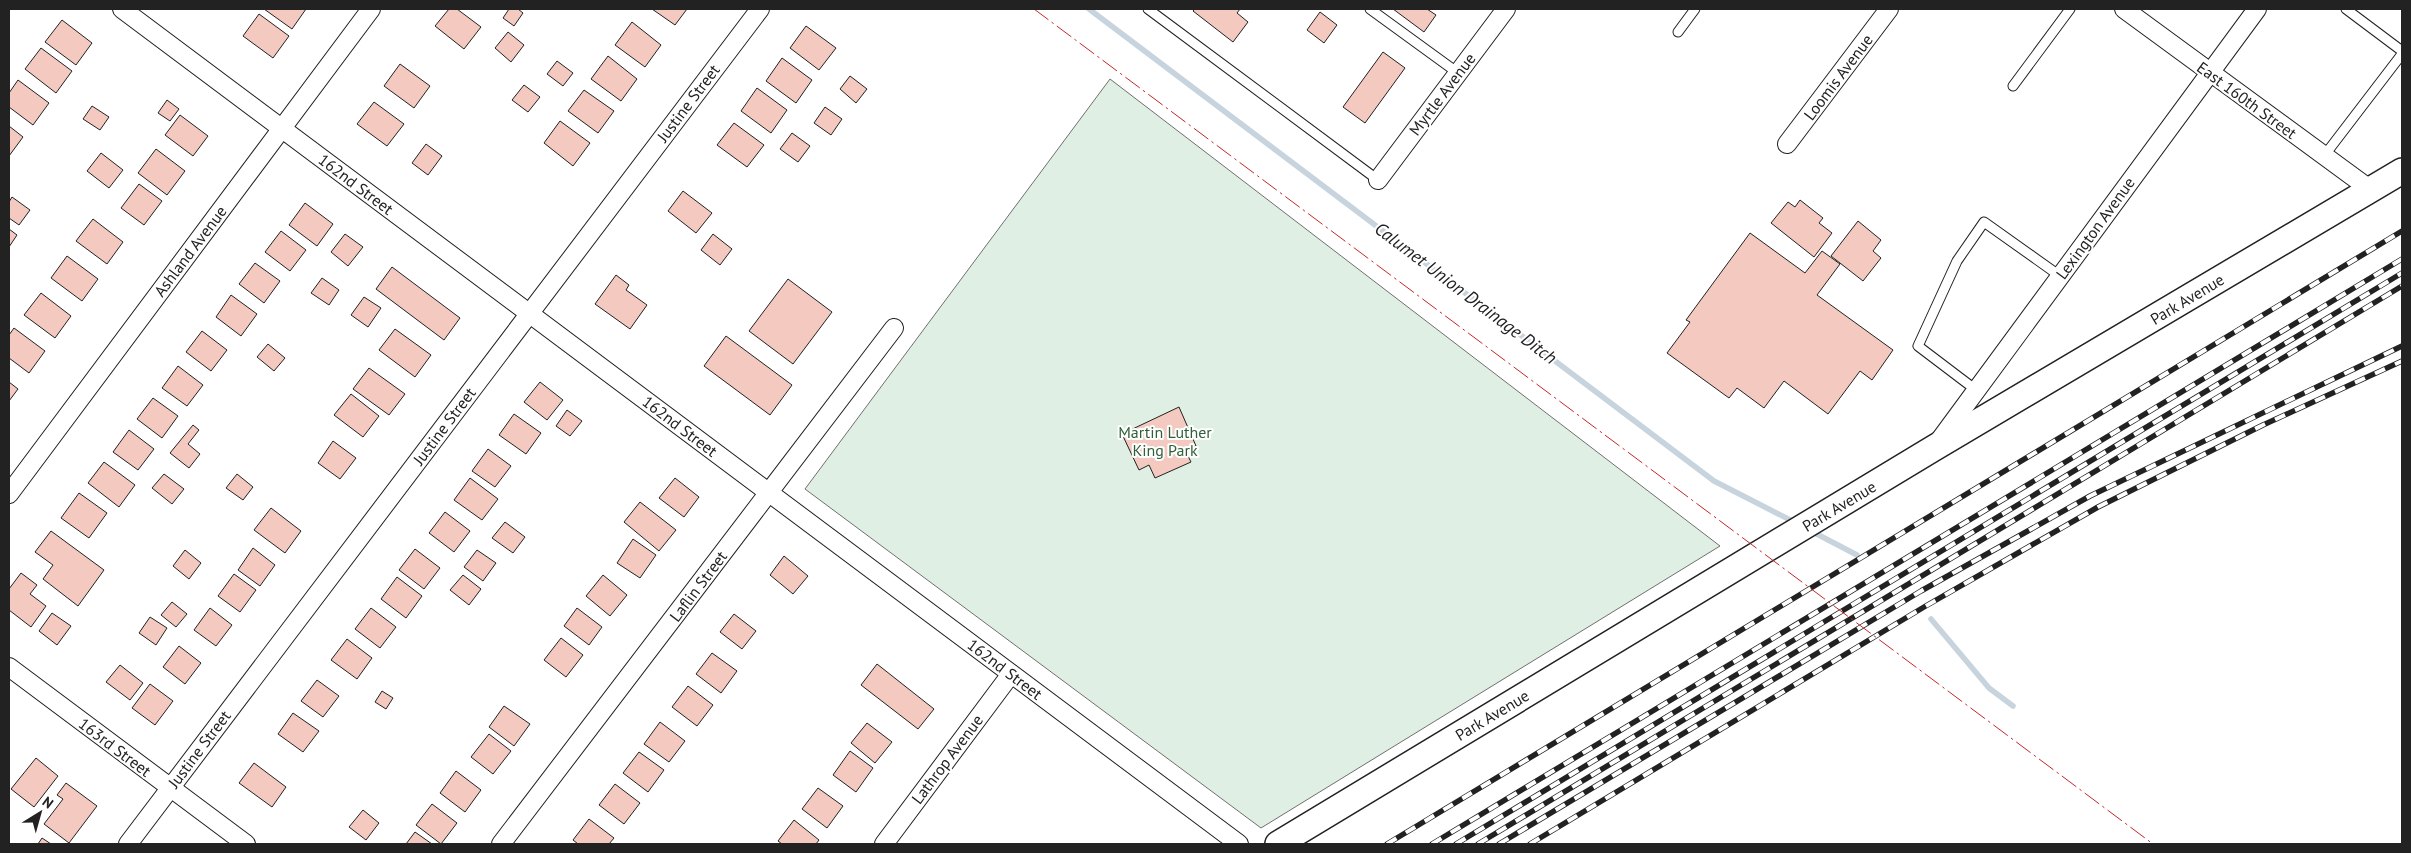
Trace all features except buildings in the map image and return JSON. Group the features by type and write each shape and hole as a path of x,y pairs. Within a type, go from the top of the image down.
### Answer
{"street":[{"name":"162nd Street","path":"122,9 1239,844"},
{"name":"Ashland Avenue","path":"9,494 371,9"},
{"name":"Justine Street","path":"128,844 760,9"},
{"name":"Myrtle Avenue","path":"1378,180 1506,9"},
{"name":"Loomis Avenue","path":"1787,144 1889,9"},
{"name":"East 160th Street","path":"2124,9 2371,190"},
{"name":"Lexington Avenue","path":"1934,448 2257,9"},
{"name":"Park Avenue","path":"1278,844 1934,448 2402,171"},
{"name":"Laflin Street","path":"501,844 894,328"},
{"name":"163rd Street","path":"9,667 246,844"},
{"name":"Lathrop Avenue","path":"884,844 1011,674"}],"lane":[{"path":"1148,9 1378,180"},
{"path":"1370,9 1458,74"},
{"path":"1678,32 1695,9"},
{"path":"2013,86 2070,9"},
{"path":"2324,156 2402,52 2346,9"},
{"path":"1976,390 1918,346 1957,261 1984,222 2060,276"}],"green space":[{"name":"Martin Luther King Park","path":"1110,79 1720,546 1261,828 805,489"}],"waterway":[{"name":"Calumet Union Drainage Ditch","path":"1089,9 1714,481 1796,523"},
{"name":"Calumet Union Drainage Ditch","path":"1811,531 1857,555"},
{"name":"Calumet Union Drainage Ditch","path":"1931,619 1989,688 2013,706"}],"railway":[{"path":"1387,844 2402,231"},
{"path":"1432,844 2402,259"},
{"path":"1456,844 2402,273"},
{"path":"1478,844 2402,286"},
{"path":"1499,844 1921,591 2090,496 2402,346"},
{"path":"1530,844 1924,607 2098,507 2263,425 2402,361"}],"power":[{"path":"1034,9 2153,844"}]}
